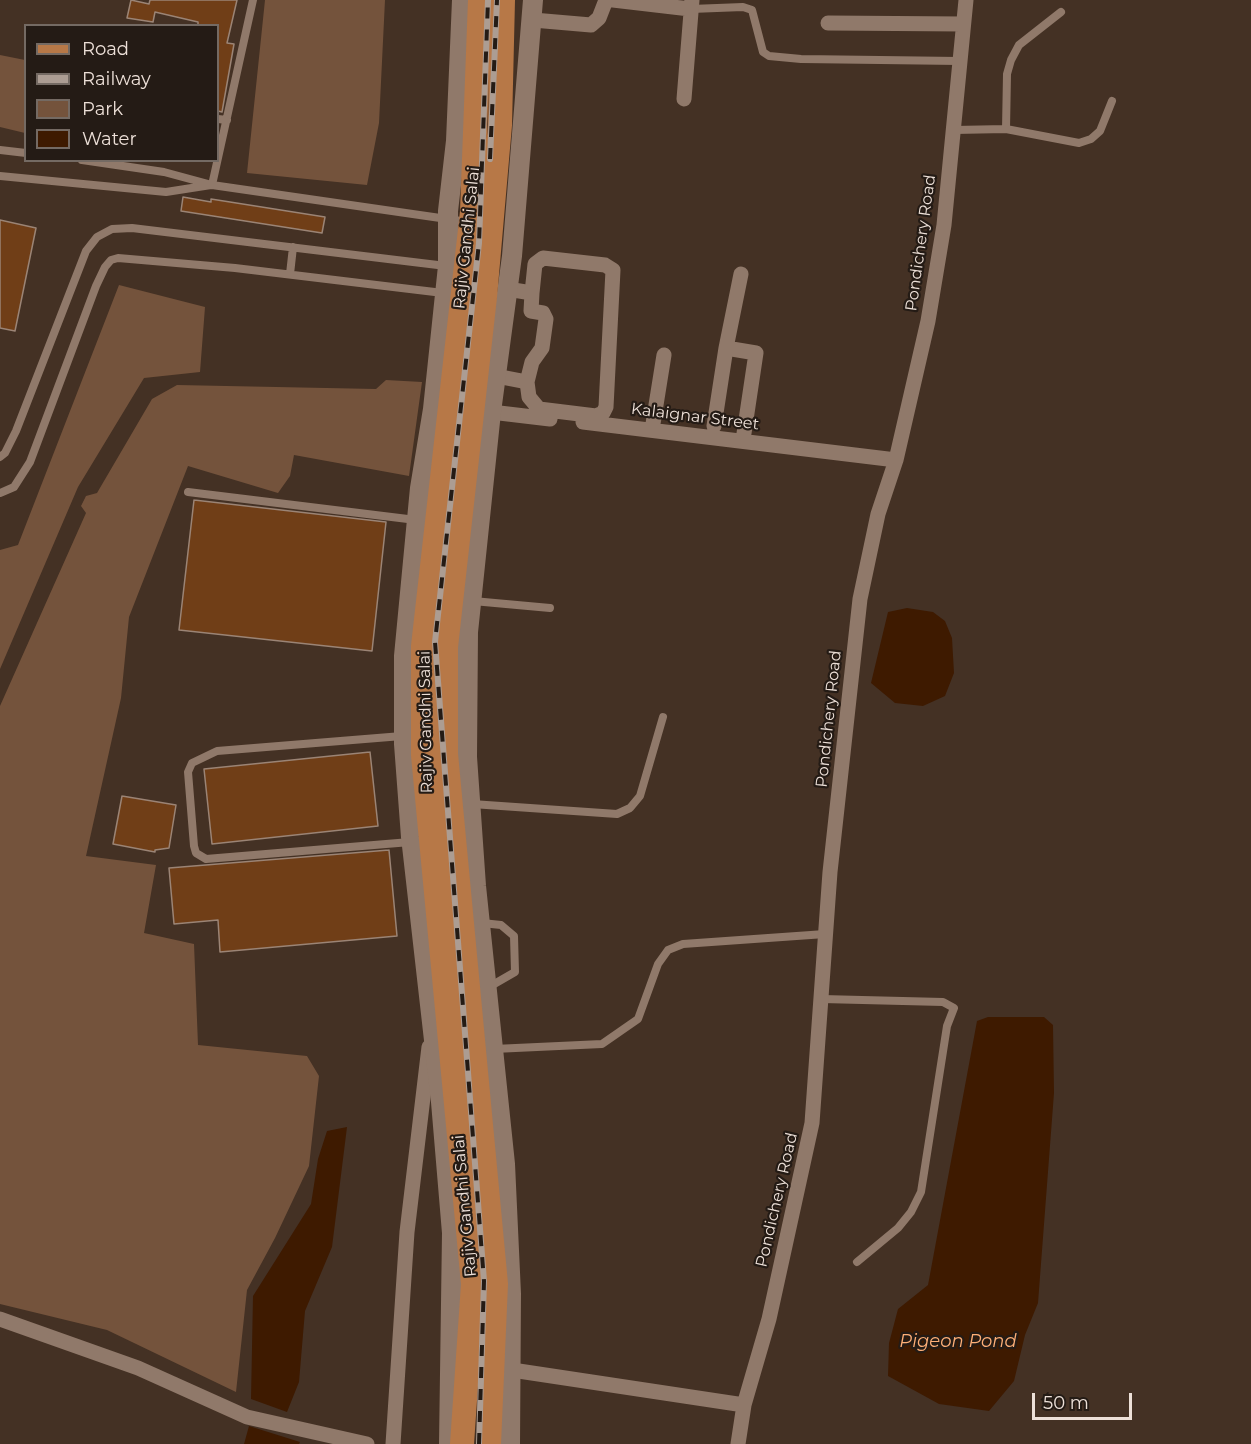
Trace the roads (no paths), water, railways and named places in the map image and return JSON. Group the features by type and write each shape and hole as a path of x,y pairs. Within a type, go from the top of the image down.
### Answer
{"main road":[{"name":"Rajiv Gandhi Salai","path":"467,268 460,221 477,124 480,0"},
{"name":"Rajiv Gandhi Salai","path":"489,1444 496,1284 446,754 446,647 467,352 464,295 467,268 500,125 503,0"},
{"name":"Rajiv Gandhi Salai","path":"462,1444 473,1284 450,1122 423,755 423,646 467,352"}],"street":[{"path":"460,221 456,141 462,0"},
{"path":"510,1444 512,1370 505,1164 470,803 467,757 468,632 495,376 507,290 533,20 532,0"},
{"path":"533,20 591,25 599,18 606,0"},
{"path":"614,0 691,4 684,99"},
{"name":"Pondichery Road","path":"738,1444 744,1405 769,1319 813,1123 825,934 860,599 878,514 896,460 928,321 944,225 966,0"},
{"path":"828,23 963,24"},
{"path":"543,258 605,265 614,273 606,408 603,413 596,416 539,409 529,398 527,382 532,362 542,348 546,319 543,313 531,311 532,293 536,264 543,258"},
{"path":"449,1444 452,1233 450,1122 432,1023 411,842 404,736 404,656 420,488 434,409 464,295 467,268"},
{"path":"714,426 726,348 741,274"},
{"path":"507,290 532,293"},
{"path":"726,348 756,353 743,440"},
{"path":"652,430 664,355"},
{"path":"495,376 527,382"},
{"name":"Kalaignar Street","path":"491,412 743,440 896,460"},
{"path":"393,1444 407,1232 432,1023"},
{"path":"0,1319 138,1368 247,1417 367,1444"},
{"path":"512,1370 744,1405"}],"lane":[{"path":"219,155 253,0"},
{"path":"691,4 743,7 752,10 763,52 769,56 801,59 959,61"},
{"path":"1006,129 1008,74 1011,60 1019,45 1061,12"},
{"path":"954,130 1006,129 1079,143 1091,139 1100,131 1112,101"},
{"path":"219,118 227,120"},
{"path":"0,150 24,153"},
{"path":"110,162 138,164 212,185 460,221"},
{"path":"212,185 217,162"},
{"path":"0,176 166,192 212,185"},
{"path":"0,457 5,453 16,431 86,251 97,237 112,229 132,228 467,268"},
{"path":"290,274 293,247"},
{"path":"0,493 14,487 30,462 96,286 111,260 118,258 290,274 464,295"},
{"path":"188,492 417,520"},
{"path":"471,601 550,608"},
{"path":"470,803 617,814 630,808 640,796 663,717"},
{"path":"404,736 217,751 192,763 188,772 194,846 196,853 206,859 411,842"},
{"path":"480,923 501,925 511,931 516,954 515,972 487,988"},
{"path":"494,1049 602,1044 638,1019 658,964 668,950 683,944 825,934"},
{"path":"822,999 944,1002 954,1008 947,1026 921,1192 911,1212 898,1228 856,1262"}],"water":[{"path":"907,608 933,612 945,621 952,638 954,673 945,696 923,706 895,703 871,683 888,612"},
{"name":"Pigeon Pond","path":"988,1017 1044,1017 1053,1025 1054,1093 1038,1303 1025,1335 1014,1381 989,1411 939,1404 888,1376 889,1343 898,1309 928,1285 977,1021"},
{"path":"347,1127 332,1247 305,1311 299,1382 287,1412 251,1399 253,1296 311,1204 318,1159 327,1131"},
{"path":"249,1426 300,1442 299,1444 244,1444"}],"railway":[{"path":"479,1444 484,1281 435,642 479,243 488,0"},
{"path":"490,159 497,0"}]}
